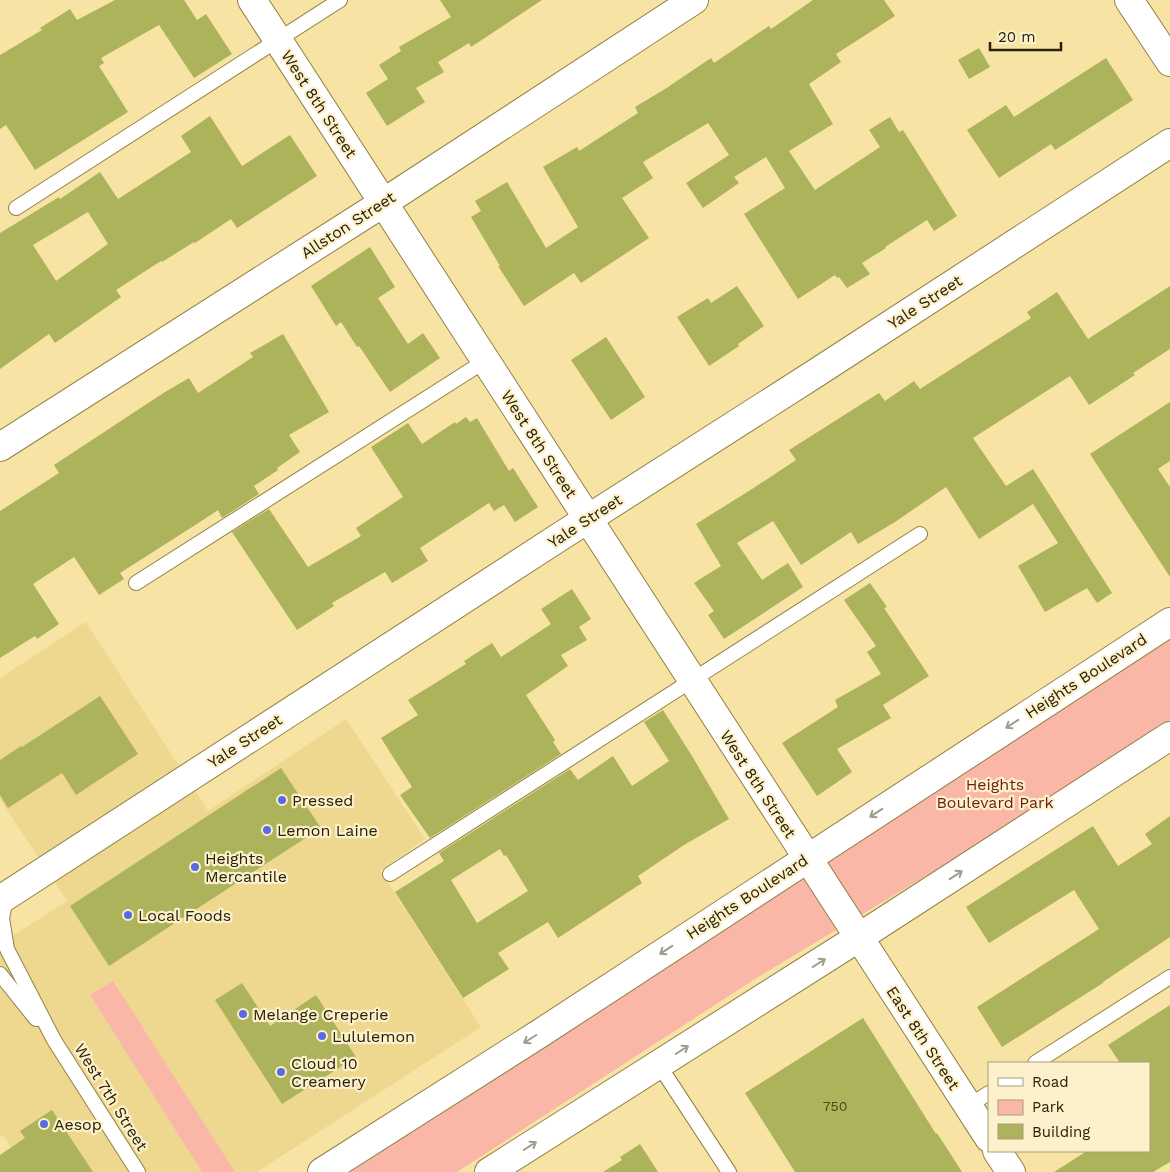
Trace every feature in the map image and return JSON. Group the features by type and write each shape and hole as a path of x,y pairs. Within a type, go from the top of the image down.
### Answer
{"main road":[{"name":"West 8th Street","path":"252,0 858,938"},
{"name":"Allston Street","path":"0,447 383,203 694,0"},
{"path":"1130,0 1170,62"},
{"name":"Yale Street","path":"4,897 1170,143"},
{"name":"Heights Boulevard","path":"322,1172 539,1034 1170,622"},
{"path":"489,1172 858,938 1170,736"},
{"name":"East 8th Street","path":"858,938 978,1100 988,1135"},
{"path":"998,1152 1011,1172"}],"lane":[{"path":"16,208 340,0"},
{"path":"136,583 485,361"},
{"path":"390,874 920,534"},
{"name":"West 7th Street","path":"4,897 2,918 7,949 54,1040 138,1172"},
{"name":"West 7th Street","path":"0,974 54,1040"},
{"path":"1037,1062 1170,977"},
{"path":"659,1065 730,1172"}],"shaded area":[{"path":"86,622 208,811 346,719 425,839 380,871 481,1027 257,1172 27,1172 3,1135 0,1137 0,944 67,901 0,799 0,678"}],"green space":[{"name":"Heights Boulevard Park","path":"1170,639 1170,720 1002,830 755,979 457,1172 343,1172"},
{"path":"113,981 235,1172 202,1172 90,995"}],"building":[{"path":"115,0 184,0 197,20 206,14 232,54 194,78 159,25 101,58 104,63 99,66 128,112 35,170 6,125 0,129 0,55 42,30 40,28 70,9 77,20"},
{"path":"440,0 542,0 471,47 469,43 438,62 444,72 416,88 425,102 387,126 366,93 388,79 379,65 401,51 399,47 451,17"},
{"path":"813,0 884,0 895,16 836,54 841,62 809,84 833,124 789,151 815,190 880,147 869,130 890,117 899,132 903,130 957,216 934,231 927,220 885,247 862,263 870,274 847,288 839,277 837,278 835,275 798,299 744,214 785,188 766,157 734,177 739,183 703,208 686,183 729,155 708,123 643,162 653,178 622,198 649,238 581,283 574,273 524,306 498,266 500,266 471,217 481,211 475,201 507,182 546,248 578,227 543,167 577,147 579,151 638,113 635,107 711,58 714,63 769,26 771,29"},
{"path":"979,48 990,67 969,79 958,60"},
{"path":"1106,58 1133,100 1055,150 1051,144 999,178 967,130 1006,105 1014,117"},
{"path":"210,116 242,166 290,135 317,176 237,228 231,219 195,243 161,261 116,290 121,297 55,343 49,334 0,369 0,233 59,197 60,199 100,172 118,199 191,152 181,136","holes":["88,212 108,244 56,281 33,245"]},
{"path":"370,247 395,287 378,298 408,344 423,333 440,358 390,392 341,322 336,326 311,286"},
{"path":"737,286 764,326 709,366 677,317 708,298 711,303"},
{"path":"1170,286 1170,349 1089,405 1070,376 973,438 1006,486 1033,469 1112,593 1097,603 1087,588 1045,612 1018,566 1058,543 1033,504 979,539 946,487 895,522 858,544 851,532 801,565 773,521 737,543 762,580 788,563 803,587 724,639 708,615 714,611 694,583 721,566 696,524 796,460 789,450 879,393 885,401 914,381 920,389 1031,318 1027,312 1057,292 1088,339"},
{"path":"283,334 329,412 289,435 300,452 254,486 259,494 222,518 218,510 120,573 124,579 99,595 74,557 33,584 59,624 37,639 35,636 0,658 0,511 59,473 54,465 165,392 189,378 198,393 253,357 250,353"},
{"path":"606,337 645,397 611,420 571,360"},
{"path":"1170,402 1170,461 1158,469 1170,487 1170,577 1090,454"},
{"path":"466,417 470,422 477,418 509,471 513,468 538,507 515,522 504,505 494,511 489,503 420,548 428,561 392,583 385,572 332,603 334,606 297,630 232,532 269,509 308,567 361,536 356,528 403,497 371,447 408,423 422,444"},
{"path":"870,583 887,607 884,608 929,676 883,705 891,718 837,749 852,772 817,796 782,743 838,707 835,700 881,674 867,652 876,646 844,600"},
{"path":"572,589 591,619 579,627 587,640 561,655 568,666 526,695 555,740 553,742 561,754 430,838 400,795 412,787 381,738 418,715 408,700 466,664 464,661 492,643 501,657 551,624 541,609"},
{"path":"100,696 138,754 76,795 62,773 8,808 0,795 0,760"},
{"path":"663,710 729,819 684,845 638,876 642,883 558,938 548,922 498,953 509,969 463,998 395,892 444,861 439,853 570,769 578,780 613,756 632,786 669,761 644,722","holes":["500,849 504,856 506,855 528,891 477,923 451,880"]},
{"name":"Heights Mercantile","path":"281,768 321,828 109,966 70,906"},
{"path":"1170,816 1170,937 1103,983 1002,1047 977,1007 1099,929 1074,890 989,943 966,907 1093,826 1118,866 1152,844 1145,834"},
{"path":"242,983 270,1026 316,995 356,1057 282,1104 215,1000"},
{"path":"1170,1005 1170,1162 1153,1172 1054,1172 1085,1152 1150,1152 1150,1062 1119,1062 1108,1045"},
{"path":"863,1018 962,1172 795,1172 745,1093"},
{"path":"52,1110 93,1172 0,1172 0,1155 25,1138 20,1131"},
{"path":"640,1144 658,1172 603,1172 622,1160 620,1157"}],"place":[{"name":"Pressed","path":"282,800"},
{"name":"Lemon Laine","path":"267,830"},
{"name":"Heights Mercantile","path":"195,867"},
{"name":"Local Foods","path":"128,915"},
{"name":"Melange Creperie","path":"243,1014"},
{"name":"Lululemon","path":"322,1036"},
{"name":"Cloud 10 Creamery","path":"281,1072"},
{"name":"Aesop","path":"44,1124"}]}
